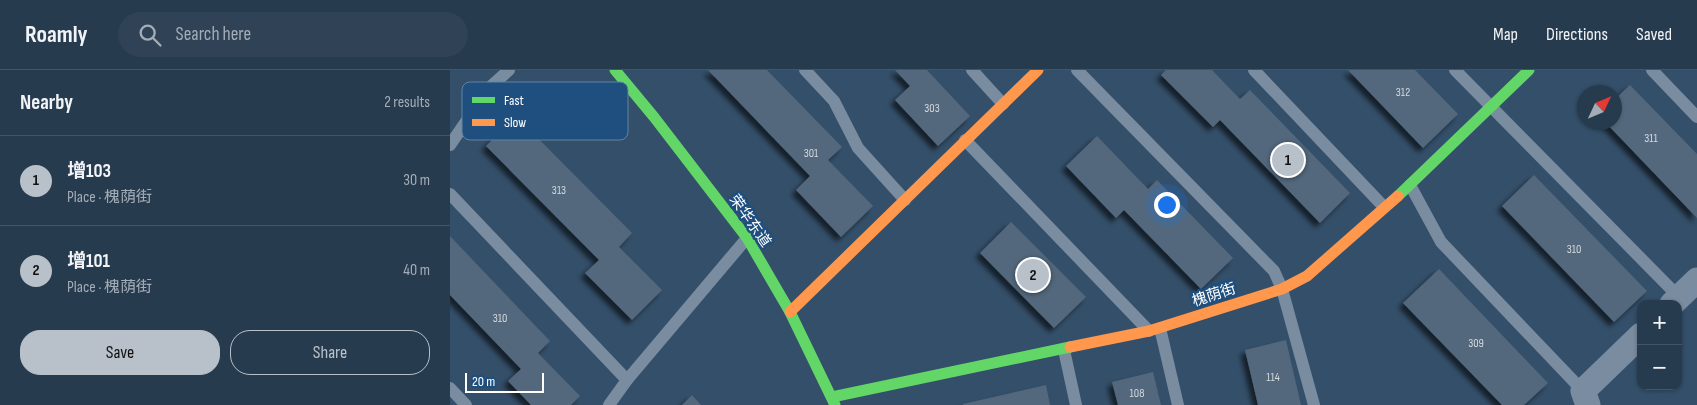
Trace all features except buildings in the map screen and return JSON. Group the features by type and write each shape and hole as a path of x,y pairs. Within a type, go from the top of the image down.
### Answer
{"street":[{"name":"荣华东道","path":"615,70 625,82"},
{"path":"790,312 1038,70"},
{"name":"槐荫街","path":"834,401 1154,330 1282,289 1307,276 1410,185 1529,70"},
{"name":"荣华东道","path":"628,86 747,238 790,312 834,401"},
{"path":"1677,300 1697,280"},
{"path":"1585,398 1637,340"}],"lane":[{"path":"496,82 509,70"},
{"path":"804,70 834,101 858,148 904,200"},
{"path":"972,70 1003,104"},
{"path":"1077,70 1274,271 1282,289 1314,405"},
{"path":"1254,70 1384,207"},
{"path":"1455,70 1675,300"},
{"path":"1652,70 1697,117"},
{"path":"450,143 462,126"},
{"path":"966,140 1154,330 1178,405"},
{"path":"1410,185 1441,242 1585,398"},
{"path":"450,194 627,380"},
{"path":"609,405 627,380 747,238"},
{"path":"1064,350 1076,405"},
{"path":"450,388 466,405"}],"traffic: fast":[{"path":"615,70 625,82"},
{"path":"1398,196 1529,70"},
{"path":"628,86 747,238 790,312 835,405"},
{"path":"832,397 1070,347"}],"traffic: slow":[{"path":"790,312 1038,70"},
{"path":"1070,347 1149,331 1282,289 1307,276 1398,196"}],"place":[{"name":"增103","path":"1288,160"},
{"name":"增101","path":"1033,275"}]}
